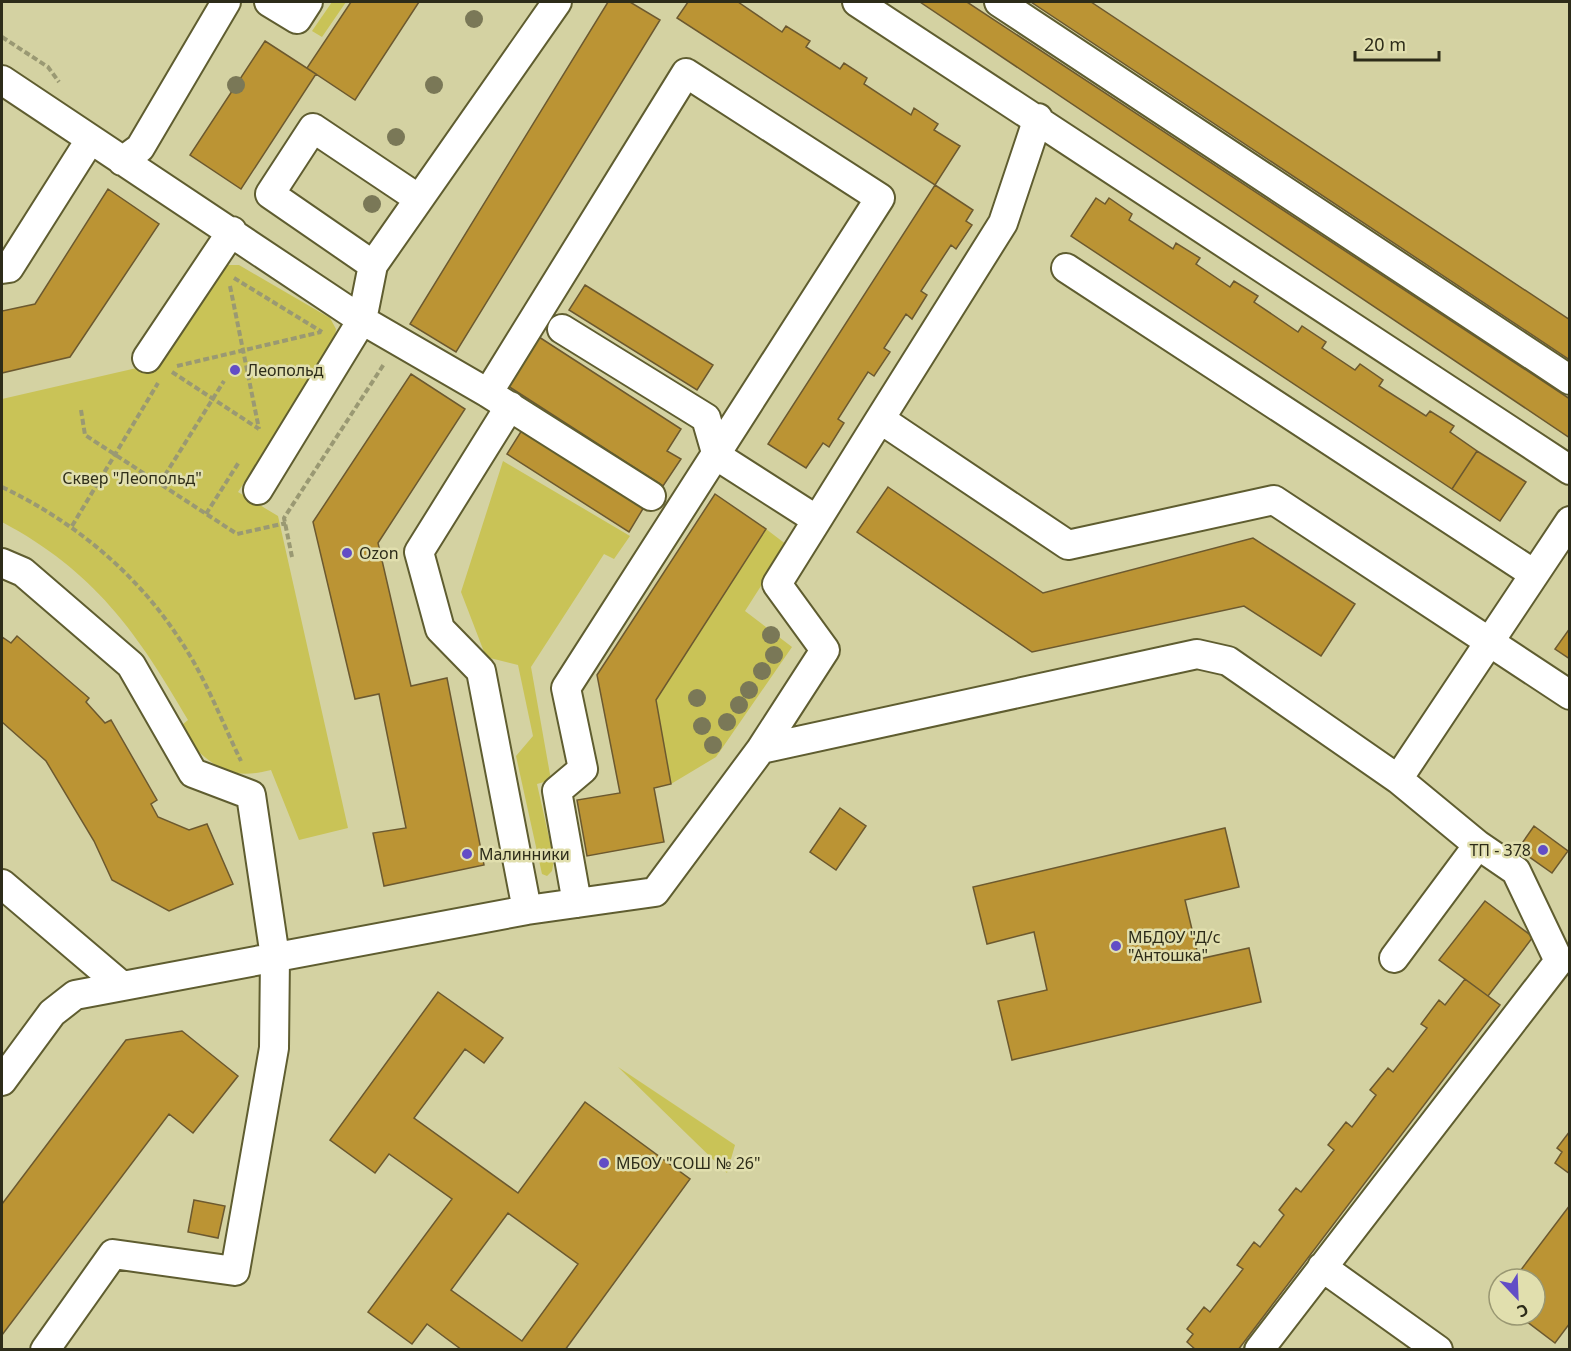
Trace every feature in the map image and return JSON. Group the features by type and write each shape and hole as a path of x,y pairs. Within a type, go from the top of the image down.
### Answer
{"street":[{"path":"122,161 140,148 226,2"},
{"path":"269,2 297,19 308,2"},
{"path":"258,490 334,340 362,320 373,265 557,2"},
{"path":"999,2 1569,380"},
{"path":"869,5 1569,470"},
{"path":"527,910 481,671 440,629 419,552 499,399 686,73 880,198 717,456 566,688 583,770 556,791 577,903"},
{"path":"2,80 362,320 499,399 651,496"},
{"path":"2,1081 52,1013 75,995 527,910 655,892 761,749 825,650 777,584 1003,223 1038,118"},
{"path":"373,265 270,194 313,128 419,199"},
{"path":"2,269 9,268 90,140"},
{"path":"154,368 231,231"},
{"path":"1066,268 1534,574"},
{"path":"562,329 706,418 717,456 817,520"},
{"path":"880,419 1068,545 1274,500 1569,695"},
{"path":"1398,779 1569,521"},
{"path":"2,563 23,572 131,665 193,773 251,795 275,957 274,1048 235,1270 113,1254 45,1350"},
{"path":"761,749 1197,654 1228,661 1398,779 1478,845 1516,872 1559,961 1259,1350"},
{"path":"1394,958 1478,845"},
{"path":"2,884 122,986"},
{"path":"1322,1267 1438,1350"}],"path":[{"path":"334,340 228,274 243,350 259,429 167,368 243,350 334,340"},
{"path":"292,558 284,518 384,363"},
{"path":"72,526 116,455 154,368"},
{"path":"160,483 224,381"},
{"path":"81,410 85,435 237,534 286,523"},
{"path":"2,487 72,526 116,562 158,609 183,644 246,770"}],"green space":[{"path":"332,2 346,2 322,37 312,31"},
{"name":"Сквер \"Леопольд\"","path":"225,265 239,265 330,318 336,329 334,344 238,492 278,516 348,828 299,840 271,770 242,774 231,772 211,762 180,735 177,729 188,720 150,659 110,606 63,561 2,522 2,399 154,364"},
{"path":"503,461 630,536 614,559 604,554 531,667 551,780 537,784 554,860 552,871 547,876 542,874 516,756 533,736 518,665 486,657 461,592"},
{"path":"766,529 787,545 745,611 792,647 716,757 671,784 656,700"},
{"path":"618,1067 735,1145 727,1173"}],"building":[{"path":"351,2 419,2 355,100 307,68"},
{"path":"608,2 630,2 660,20 456,352 410,324"},
{"path":"688,2 738,2 782,32 786,26 810,41 806,47 840,69 844,63 867,78 864,84 911,115 914,108 938,124 934,130 960,146 935,185 677,18"},
{"path":"920,2 967,2 1570,399 1570,438"},
{"path":"1031,2 1091,2 1570,320 1570,360"},
{"path":"265,41 316,74 241,189 190,155"},
{"path":"935,185 973,210 966,221 972,225 956,249 951,245 921,291 927,295 912,319 906,314 884,348 890,352 874,376 868,372 838,419 844,423 829,447 823,443 806,468 768,444"},
{"path":"108,189 159,224 70,357 2,373 2,311 35,304"},
{"path":"1096,198 1105,204 1109,198 1132,214 1129,220 1173,249 1176,243 1200,258 1196,264 1230,287 1234,281 1258,296 1254,302 1298,332 1302,326 1326,342 1322,348 1355,370 1360,364 1383,380 1379,386 1426,416 1430,411 1454,426 1450,432 1477,451 1452,489 1071,236"},
{"path":"585,285 713,365 697,390 569,310"},
{"path":"539,337 681,429 667,451 681,459 663,486 508,386"},
{"path":"411,374 465,409 378,543 411,686 447,678 484,865 384,886 373,833 406,828 379,694 355,699 313,522"},
{"path":"522,430 644,507 629,532 507,454"},
{"path":"1477,451 1526,482 1500,521 1452,489"},
{"path":"888,487 1043,593 1253,538 1355,604 1321,656 1244,606 1032,652 857,532"},
{"path":"715,494 766,529 656,700 671,784 654,788 664,842 587,856 577,800 620,793 597,675"},
{"path":"1570,628 1570,659 1555,649"},
{"path":"17,636 89,698 86,702 105,723 111,720 157,800 151,804 158,817 189,830 207,824 233,884 169,911 112,880 94,841 46,761 2,722 2,637 11,643"},
{"path":"840,808 866,826 836,870 810,852"},
{"name":"ТП - 378","path":"1534,826 1568,851 1552,873 1518,849"},
{"name":"МБДОУ \"Д/с \"Антошка\"","path":"1225,828 1239,887 1185,900 1199,959 1249,948 1261,1002 1012,1060 998,1001 1047,990 1034,932 987,944 973,887"},
{"path":"1485,901 1533,937 1488,996 1439,960"},
{"path":"1465,979 1500,1005 1238,1350 1196,1350 1187,1342 1193,1334 1187,1329 1204,1307 1210,1312 1243,1269 1237,1265 1254,1242 1260,1247 1284,1215 1279,1210 1296,1188 1301,1192 1334,1150 1328,1145 1346,1122 1352,1127 1376,1095 1370,1090 1388,1068 1393,1072 1427,1028 1421,1024 1439,1000 1445,1005"},
{"name":"МБОУ \"СОШ № 26\"","path":"438,992 503,1038 484,1063 465,1049 414,1118 518,1193 585,1102 690,1179 565,1350 462,1350 427,1324 412,1344 368,1312 452,1199 389,1154 375,1173 330,1140","holes":["508,1213 578,1264 522,1341 451,1290"]},
{"path":"182,1031 238,1076 193,1133 169,1114 2,1335 2,1204 126,1040"},
{"path":"1570,1131 1570,1174 1555,1163 1562,1152 1557,1148"},
{"path":"194,1200 225,1206 218,1238 188,1232"},
{"path":"1570,1205 1570,1323 1555,1343 1534,1327 1547,1327 1547,1267 1523,1267"}],"place":[{"name":"Леопольд","path":"235,370"},
{"name":"Ozon","path":"347,553"},
{"name":"ТП - 378","path":"1543,850"},
{"name":"Малинники","path":"467,854"},
{"name":"МБДОУ \"Д/с \"Антошка\"","path":"1116,946"},
{"name":"МБОУ \"СОШ № 26\"","path":"604,1163"}]}
